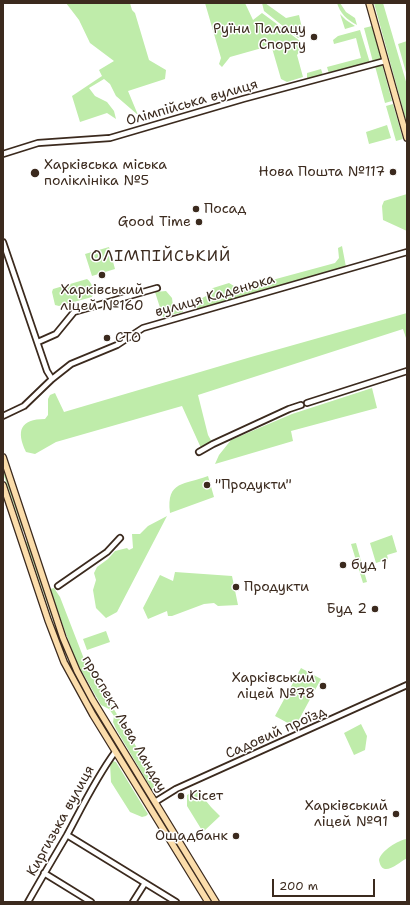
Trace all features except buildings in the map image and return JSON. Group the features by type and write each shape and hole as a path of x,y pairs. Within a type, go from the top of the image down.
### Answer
{"main road":[{"path":"369,3 407,138"},
{"name":"проспект Льва Ландау","path":"3,457 60,631 69,653 92,699 216,902"},
{"name":"проспект Льва Ландау","path":"3,485 50,627 64,662 85,703 208,902"},
{"path":"21,537 29,534"},
{"path":"115,752 122,748"},
{"path":"136,784 142,780"}],"street":[{"name":"Олімпійська вулиця","path":"3,154 42,142 110,138 243,99 385,61"},
{"path":"3,242 47,371 52,379"},
{"name":"вулиця Каденюка","path":"3,416 24,406 52,379 71,364 117,345 143,328 407,252"},
{"path":"38,342 56,334 74,312 157,288"},
{"path":"307,403 407,371"},
{"path":"199,452 213,444 289,409 301,405"},
{"path":"58,586 107,552 120,538"},
{"name":"Садовий проїзд","path":"155,802 176,789 407,685"},
{"name":"Киргизька вулиця","path":"28,902 91,789 115,752"},
{"path":"66,835 176,902"},
{"path":"44,873 91,902"},
{"path":"133,902 145,883"}],"green space":[{"path":"66,3 130,3 132,10 135,13 149,60 166,70 165,79 128,91 138,115 116,96 110,84 104,79 89,88 95,96 107,102 114,111 116,119 107,113 80,122 72,96 102,76 99,70 114,61 90,43 79,20"},
{"path":"205,3 245,3 253,20 262,13 300,41 301,50 297,55 303,77 287,82 281,79 272,48 269,46 230,57 222,67 219,64 221,58"},
{"path":"262,3 265,3 286,18 299,15 304,37 298,38 264,11"},
{"path":"337,3 340,3 346,12 355,18 357,25 344,16"},
{"path":"374,3 383,3 407,85 407,124"},
{"path":"340,14 346,20 355,26 345,29"},
{"path":"372,26 381,59 373,62 364,28"},
{"path":"360,30 370,63 329,74 327,67 361,58 356,38 334,44 333,40 338,36"},
{"path":"407,41 407,76 398,44"},
{"path":"382,64 392,101 385,103 375,66"},
{"path":"321,69 323,75 307,79 307,73"},
{"path":"393,104 403,139 396,141 386,106"},
{"path":"387,125 391,138 369,144 366,132"},
{"path":"407,194 407,231 383,220 382,206 384,201"},
{"path":"342,246 346,267 194,310 193,303 206,296 213,288 229,283 239,289 335,263 339,258 338,248"},
{"path":"109,247 115,269 92,276 85,254"},
{"path":"87,279 92,287 92,297 59,306 55,305 52,292 53,289"},
{"path":"166,291 172,298 173,306 181,304 183,312 163,317 155,292"},
{"path":"407,313 407,341 403,329 198,395 208,435 213,444 201,448 182,406 56,442 35,454 26,452 23,445 21,438 22,428 30,421 45,419 48,415 48,399 50,395 55,393 64,412"},
{"path":"372,388 377,408 291,431 293,441 215,464 219,455 231,440 292,414"},
{"path":"3,468 24,531 3,473"},
{"path":"208,476 214,497 170,513 171,495 174,489 185,483"},
{"path":"167,516 117,612 106,618 96,608 93,590 96,580 94,573 97,567 108,559 115,551 127,548 129,550 133,548 132,534 140,534 148,526"},
{"path":"392,535 397,552 387,555 388,559 376,563 370,543"},
{"path":"28,541 60,637 59,638 26,542"},
{"path":"356,543 367,582 363,583 351,544"},
{"path":"175,572 232,576 238,605 218,606 214,603 204,604 172,616 168,616 167,611 148,619 143,608 160,575 173,581"},
{"path":"54,588 60,597 84,659 162,790 157,794 154,793 116,729 113,722 114,716 109,709 101,705 76,661 51,593 50,589"},
{"path":"106,631 110,642 87,650 83,639"},
{"path":"61,640 113,738 112,739 77,679 65,654 60,641"},
{"path":"301,668 321,679 295,727 275,716"},
{"path":"361,724 367,736 365,750 354,755 344,733"},
{"path":"113,761 116,762 148,814 146,816 142,817 130,812 111,782 110,763"},
{"path":"142,784 182,851 181,852 140,785"},
{"path":"197,790 220,816 203,832 187,806 187,795"},
{"path":"407,839 407,858 391,868 383,868 379,860 383,853 395,844"},
{"path":"183,853 213,902 211,902 182,854"}],"place":[{"name":"Руїни Палацу Спорту","path":"314,37"},
{"name":"Нова Пошта №117","path":"393,172"},
{"name":"Харківська міська поліклініка №5","path":"35,173"},
{"name":"Посад","path":"196,209"},
{"name":"Good Time","path":"199,222"},
{"name":"Харківський ліцей №160","path":"102,275"},
{"name":"СТО","path":"107,338"},
{"name":"\"Продукти\"","path":"207,485"},
{"name":"буд 1","path":"343,565"},
{"name":"Продукти","path":"236,587"},
{"name":"Буд 2","path":"375,609"},
{"name":"Харківський ліцей №78","path":"323,686"},
{"name":"Кісет","path":"181,796"},
{"name":"Харківський ліцей №91","path":"396,814"},
{"name":"Ощадбанк","path":"236,836"}],"district":[{"name":"ОЛІМПІЙСЬКИЙ","path":"161,257"}]}
